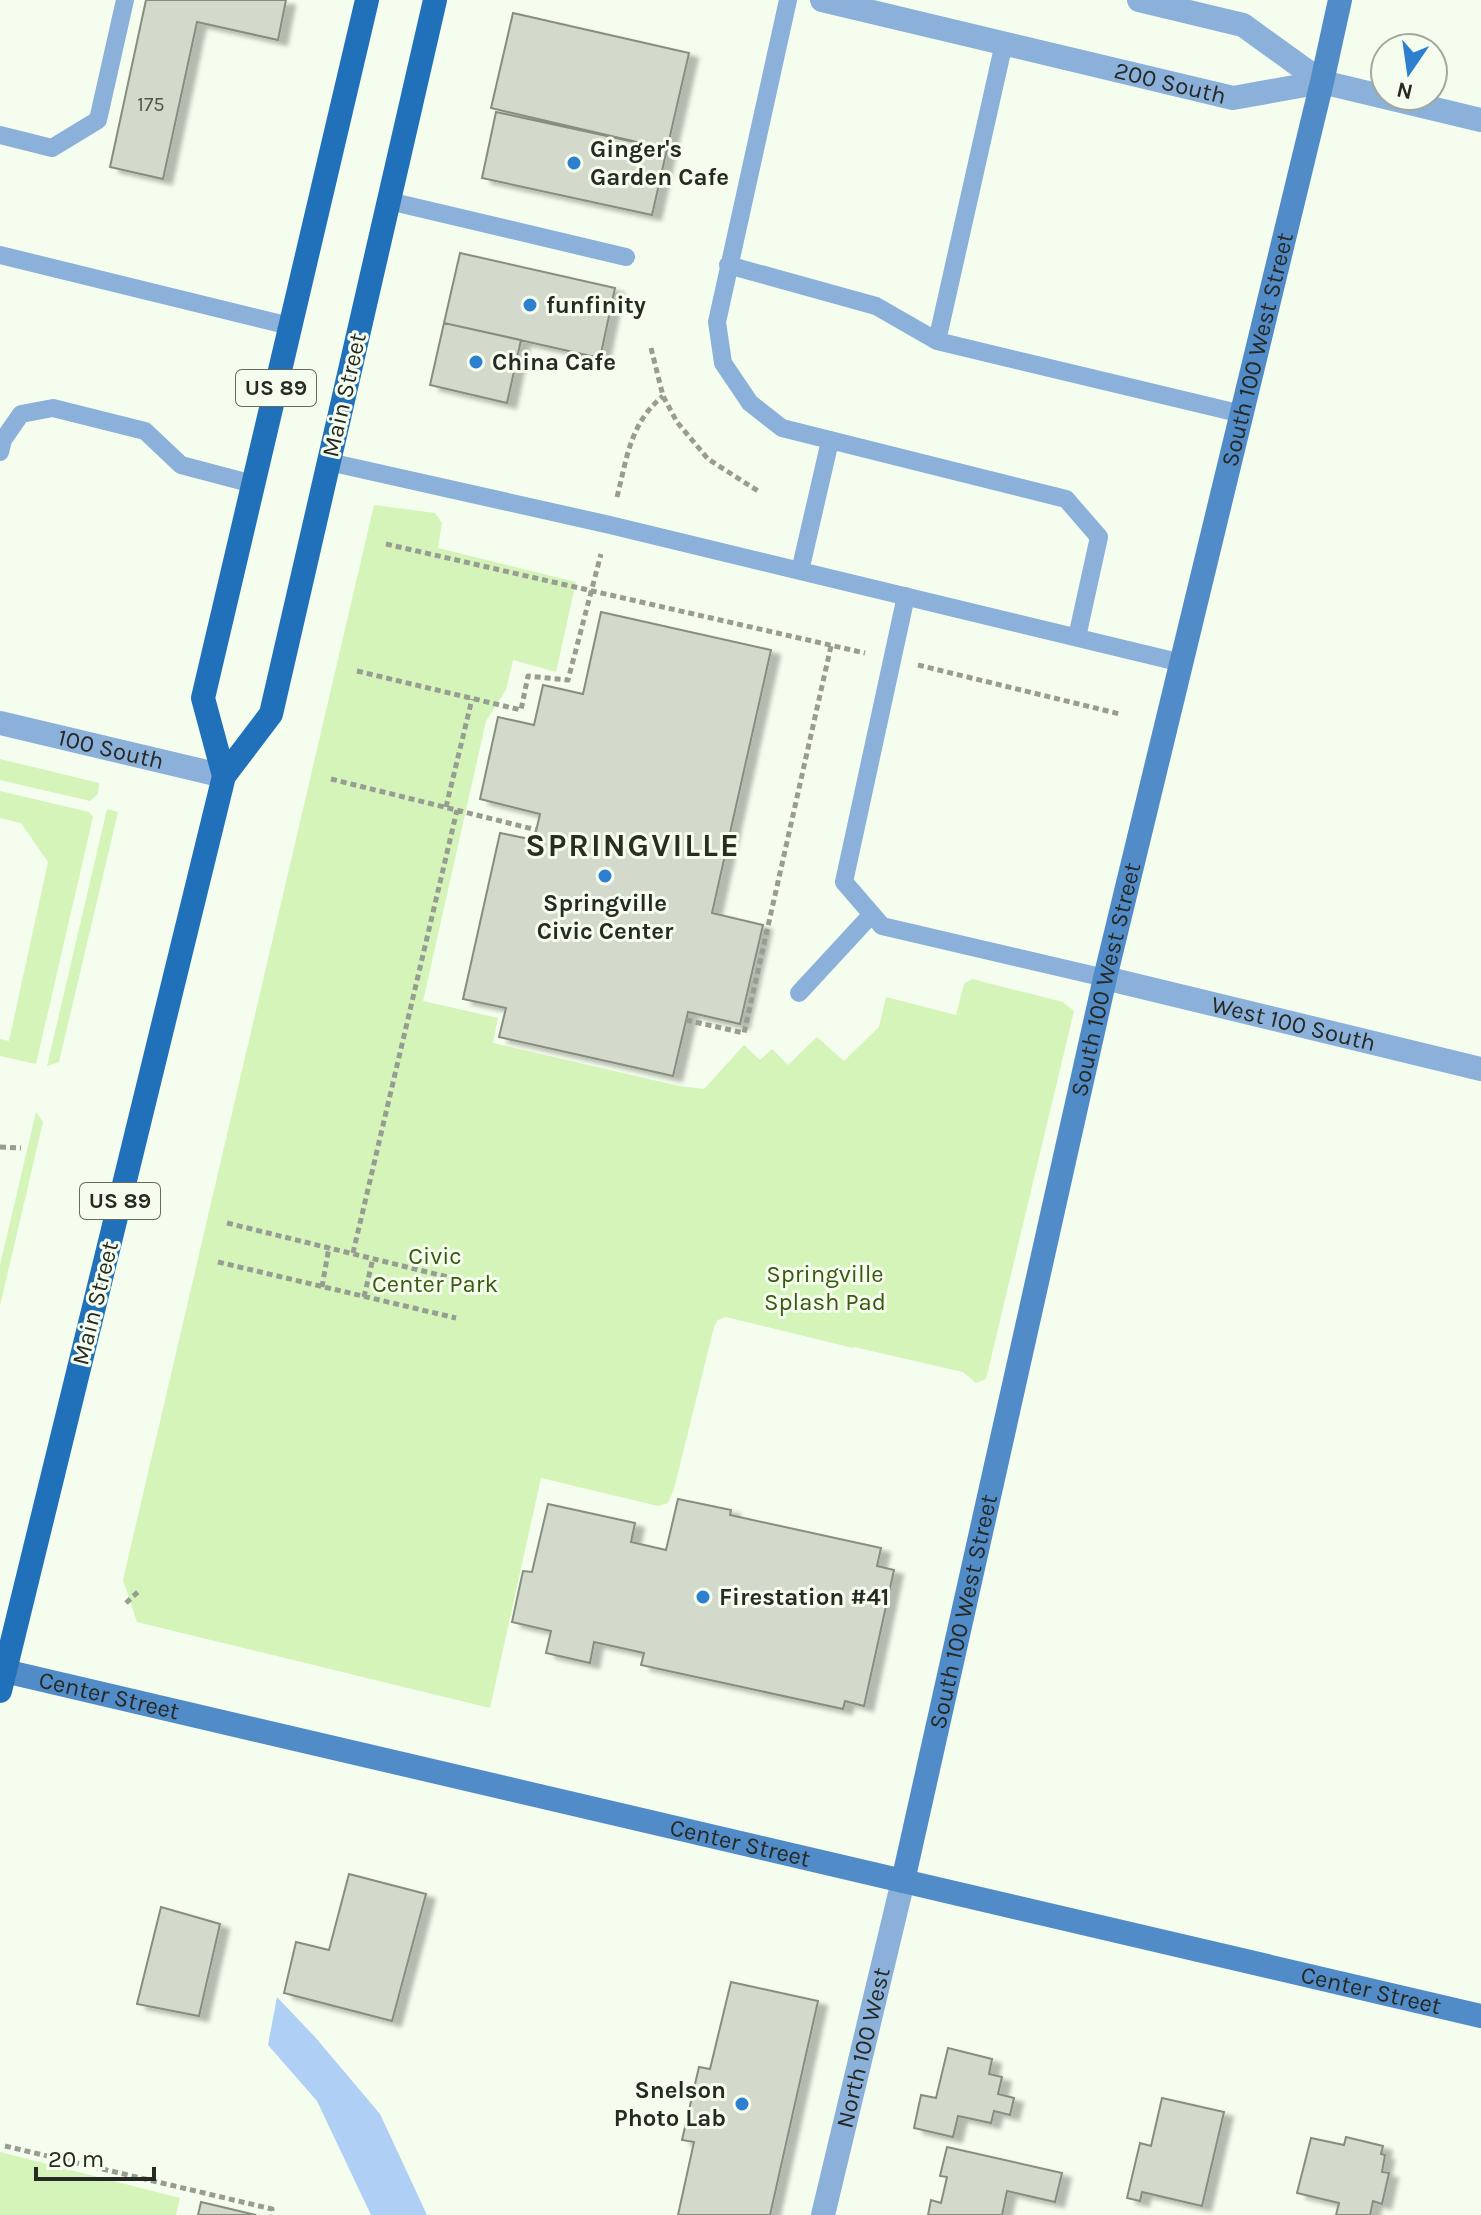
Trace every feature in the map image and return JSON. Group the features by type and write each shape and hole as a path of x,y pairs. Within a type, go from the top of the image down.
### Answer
{"main road":[{"name":"Main Street","path":"224,776 203,698 367,0"},
{"name":"Main Street","path":"2,1677 224,776 271,714 435,0"}],"street":[{"name":"200 South","path":"822,0 1233,98 1322,82"},
{"path":"1139,0 1243,25 1322,82 1481,120"},
{"name":"South 100 West Street","path":"903,1881 1105,978 1340,0"},
{"name":"100 South","path":"0,723 224,776"},
{"name":"West 100 South","path":"1105,978 1481,1069"},
{"name":"Center Street","path":"2,1677 903,1881 1481,2016"},
{"name":"North 100 West","path":"823,2215 903,1881"}],"lane":[{"path":"0,135 52,148 98,120 125,0"},
{"path":"788,0 717,322 723,363 750,403 782,428 1066,499 1099,537 1077,637"},
{"path":"937,341 1004,43"},
{"path":"389,201 626,257"},
{"path":"0,255 290,326"},
{"path":"728,265 876,306 937,341 1242,414"},
{"path":"0,452 3,440 21,414 53,408 145,431 181,465 253,484"},
{"path":"800,571 830,441"},
{"path":"329,462 461,490 1182,663"},
{"path":"906,596 844,882 882,926 1105,978"},
{"path":"799,993 872,914"}],"path":[{"path":"651,348 663,396 677,422 708,459 758,491"},
{"path":"615,506 634,431 663,396"},
{"path":"386,544 1120,714"},
{"path":"357,671 521,710 528,676 568,680 601,554"},
{"path":"686,1020 744,1033 831,646"},
{"path":"446,807 472,699"},
{"path":"331,779 537,830"},
{"path":"353,1253 457,810"},
{"path":"0,1147 21,1148"},
{"path":"227,1223 464,1281"},
{"path":"322,1287 329,1247"},
{"path":"364,1297 373,1258"},
{"path":"218,1262 456,1318"},
{"path":"126,1603 140,1590"},
{"path":"5,2146 272,2209 271,2215"}],"green space":[{"name":"Civic Center Park","path":"374,505 435,513 442,523 438,548 576,582 556,672 513,660 506,690 486,721 423,1001 498,1018 493,1043 704,1089 744,1045 760,1060 772,1049 788,1065 817,1037 844,1061 879,1027 886,997 956,1015 964,984 972,979 1063,1002 1074,1011 986,1379 976,1383 963,1372 726,1317 718,1320 668,1503 658,1506 541,1478 490,1708 137,1622 123,1580"},
{"path":"0,759 99,783 98,794 90,801 0,780"},
{"path":"0,791 89,812 93,817 36,1064 0,1056 0,1039 9,1041 48,862 21,823 0,818"},
{"path":"107,809 118,812 59,1062 47,1066"},
{"path":"36,1112 43,1122 0,1306 0,1265"},
{"path":"0,2152 180,2198 176,2215 0,2215"}],"water":[{"path":"277,1997 380,2114 427,2215 371,2215 317,2101 268,2045"}],"building":[{"path":"146,0 286,0 278,40 197,22 163,179 110,167"},
{"path":"513,13 689,53 667,149 491,108"},
{"name":"Ginger's Garden Cafe","path":"496,112 667,149 652,215 482,178"},
{"name":"funfinity","path":"460,253 615,288 600,358 444,323"},
{"name":"China Cafe","path":"444,323 521,340 507,403 430,385"},
{"name":"Springville Civic Center","path":"601,612 771,650 712,913 763,925 740,1024 688,1012 673,1076 499,1037 506,1008 463,999 500,833 534,840 540,814 480,799 498,717 534,725 543,685 583,694"},
{"name":"Firestation #41","path":"678,1499 731,1510 730,1515 881,1548 877,1566 894,1570 864,1706 845,1701 843,1709 641,1665 644,1653 594,1642 590,1663 546,1653 551,1631 512,1622 523,1571 532,1572 548,1504 635,1523 631,1542 666,1550"},
{"path":"349,1874 426,1894 392,2021 284,1993 296,1942 329,1950"},
{"path":"161,1907 220,1924 199,2016 137,2004"},
{"name":"Snelson Photo Lab","path":"731,1982 818,2001 770,2215 678,2215 694,2142 682,2140 699,2067 710,2069"},
{"path":"948,2048 992,2059 989,2074 1002,2077 998,2094 1014,2098 1010,2115 994,2111 991,2123 958,2116 953,2137 914,2128 921,2095 936,2098"},
{"path":"1162,2098 1224,2112 1202,2206 1142,2192 1140,2201 1127,2198 1140,2143 1151,2146"},
{"path":"1346,2137 1383,2146 1382,2172 1389,2173 1382,2204 1373,2201 1370,2215 1336,2215 1339,2203 1297,2193 1311,2138 1344,2145"},
{"path":"947,2147 1062,2173 1055,2202 1007,2191 1002,2215 928,2215 931,2200 941,2203 947,2177 940,2176"},
{"path":"201,2202 256,2215 198,2215"}],"place":[{"name":"Ginger's Garden Cafe","path":"574,163"},
{"name":"funfinity","path":"530,305"},
{"name":"China Cafe","path":"476,362"},
{"name":"Springville Civic Center","path":"605,876"},
{"name":"Firestation #41","path":"703,1597"},
{"name":"Snelson Photo Lab","path":"742,2104"}],"district":[{"name":"SPRINGVILLE","path":"633,845"}],"park label":[{"name":"Springville Splash Pad","path":"825,1288"}]}
